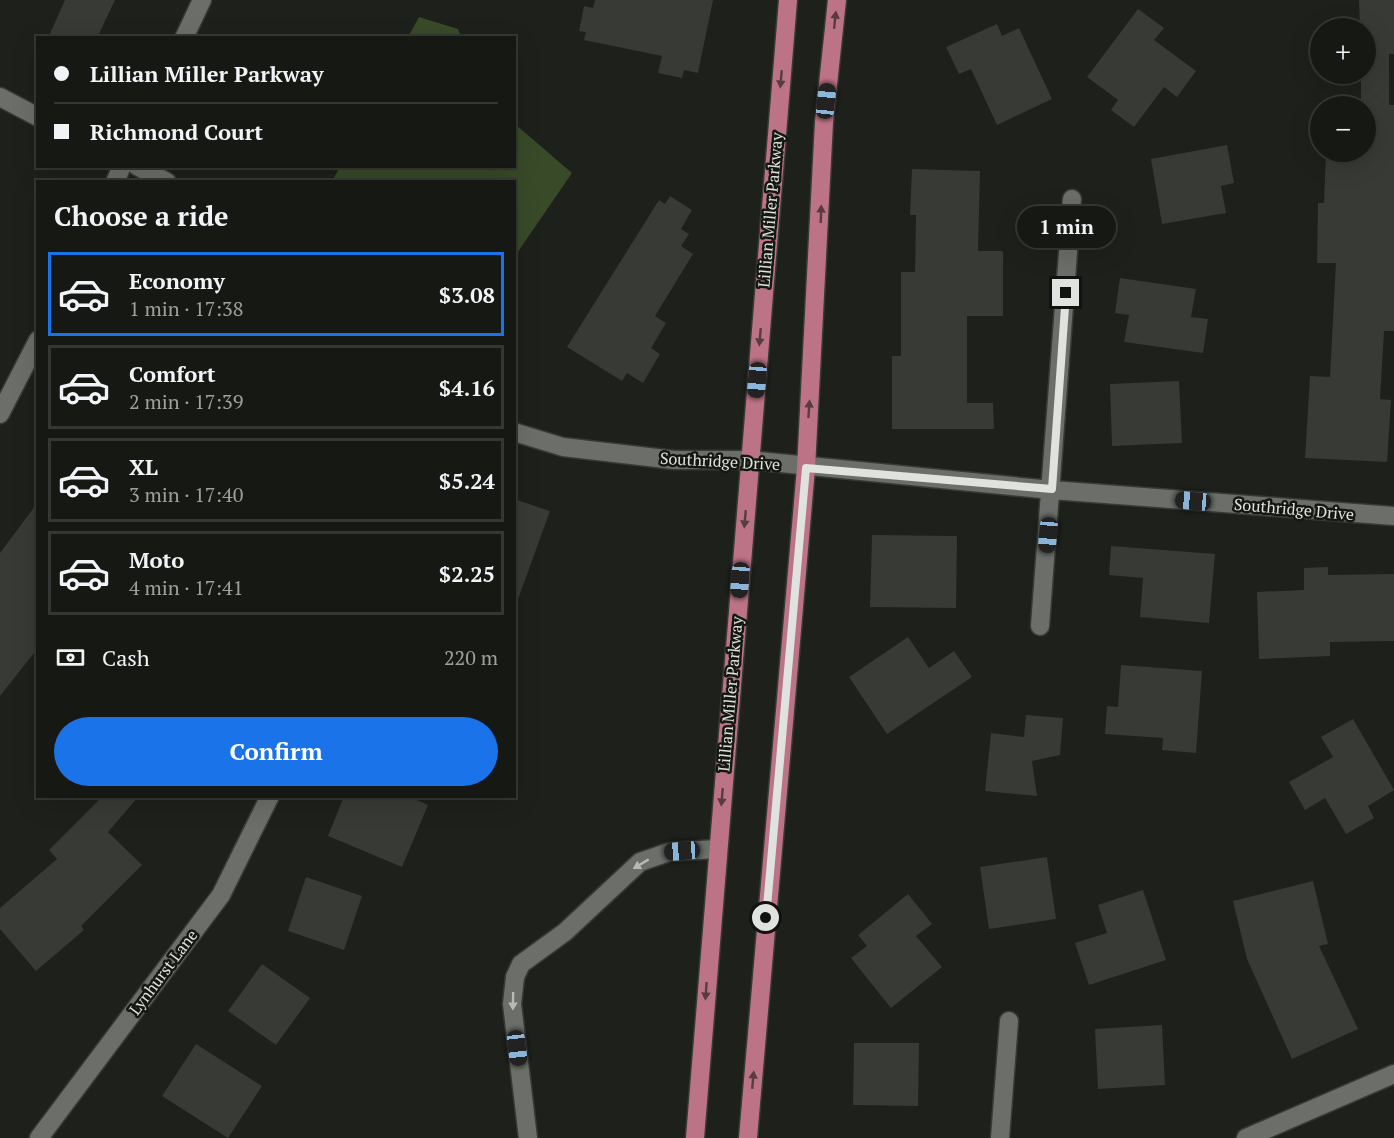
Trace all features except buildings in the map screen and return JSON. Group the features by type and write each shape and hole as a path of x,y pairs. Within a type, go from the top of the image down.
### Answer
{"main road":[{"name":"Lillian Miller Parkway","path":"695,1138 749,460 789,0"},
{"path":"748,1138 806,468 824,122 837,0"}],"street":[{"path":"185,36 202,0"},
{"path":"0,97 36,116"},
{"path":"141,168 163,180"},
{"path":"1040,626 1072,199"},
{"path":"0,414 36,344"},
{"name":"Southridge Drive","path":"516,433 563,447 674,460 749,460 806,468 1394,516"},
{"name":"Lynhurst Lane","path":"39,1138 221,895 269,798"},
{"path":"528,1138 512,1004 515,977 521,964 565,932 640,862 669,852 717,849"},
{"path":"1000,1138 1009,1021"},
{"path":"1245,1138 1394,1074"}],"green space":[{"path":"419,17 458,29 461,36 409,36"},
{"path":"516,125 572,173 516,255 516,180 333,180 339,168 516,168"}],"route":[{"path":"766,918 806,468 1052,489 1066,293"}]}
